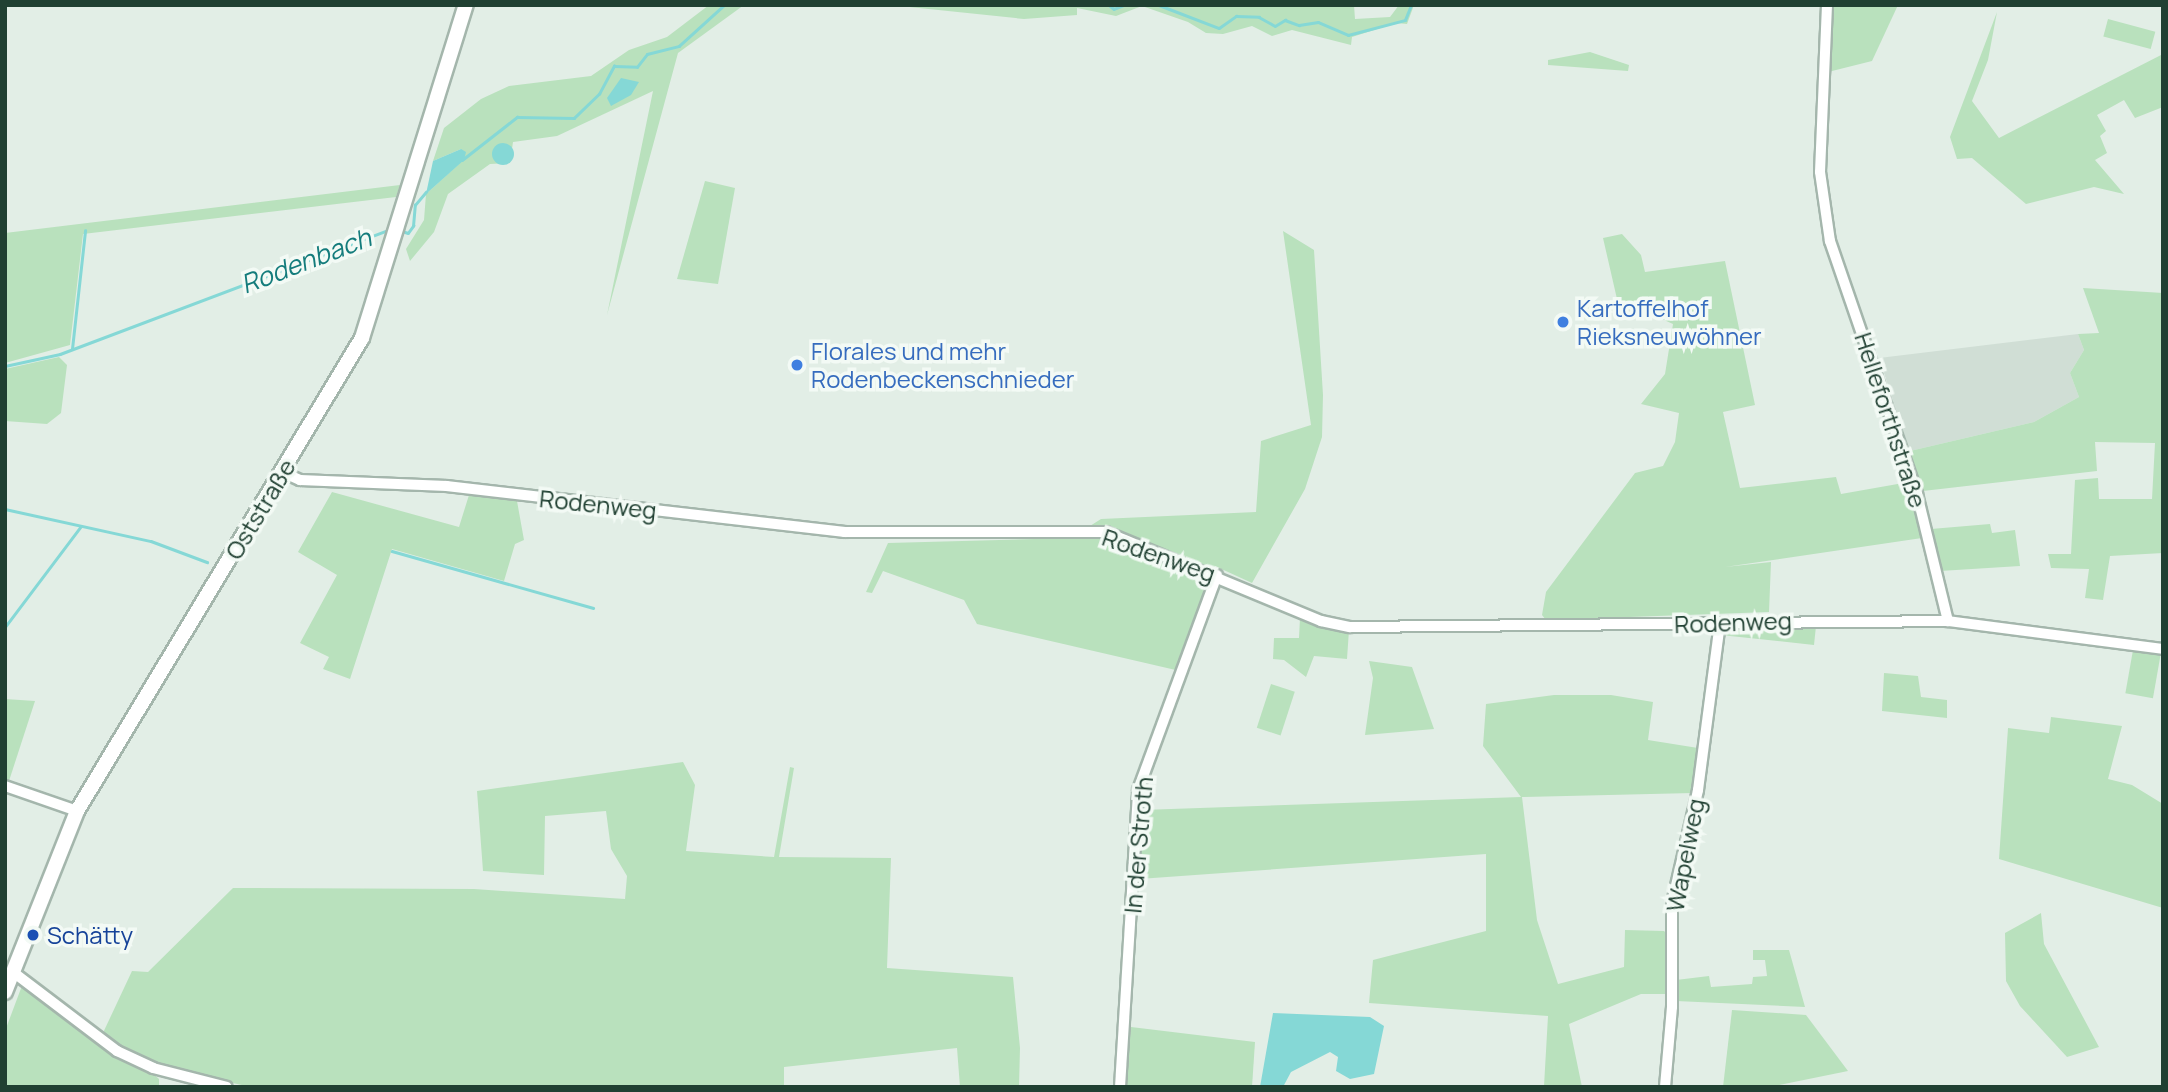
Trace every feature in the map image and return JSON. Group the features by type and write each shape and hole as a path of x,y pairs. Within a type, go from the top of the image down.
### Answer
{"main road":[{"name":"Oststraße","path":"5,992 77,811 362,338 467,5"}],"street":[{"name":"Helleforthstraße","path":"1827,5 1820,172 1830,241 1917,494 1948,621"},
{"name":"Rodenweg","path":"282,472 300,480 447,486 844,533 1107,532 1217,575 1321,621 1350,627 1948,621"},
{"name":"In der Stroth","path":"1120,1087 1138,790 1217,575"},
{"path":"1948,621 2163,649"},
{"name":"Wapelweg","path":"1665,1087 1672,1007 1672,903 1698,790 1720,623"},
{"path":"5,786 77,811"},
{"path":"13,972 126,1056 227,1087"}],"shaded area":[{"path":"2078,334 2084,350 2070,373 2079,397 2034,422 1910,451 1879,358"}],"green space":[{"path":"709,5 744,5 678,53 607,315 653,91 557,136 513,142 510,163 490,164 448,194 434,232 410,261 406,249 424,220 426,194 459,164 461,149 433,161 444,128 481,99 509,86 591,76 629,50 667,37"},
{"path":"890,5 1354,5 1355,19 1390,17 1399,5 1414,5 1407,24 1396,23 1352,37 1351,45 1292,30 1272,36 1252,26 1223,34 1206,33 1188,22 1142,6 1116,16 1077,8 1077,15 1024,19"},
{"path":"1831,5 1898,5 1872,61 1828,72"},
{"path":"1997,12 1988,60 1972,101 1999,138 2163,54 2163,107 2135,118 2124,100 2097,115 2106,131 2100,136 2107,153 2095,160 2124,194 2094,187 2026,204 1972,158 1957,159 1950,137"},
{"path":"2108,19 2155,32 2151,49 2103,36"},
{"path":"1590,52 1629,65 1628,71 1548,65 1548,60"},
{"path":"705,181 735,188 718,284 677,279"},
{"path":"400,185 396,197 83,234 70,345 5,363 5,233"},
{"path":"1283,231 1314,250 1323,395 1322,437 1305,489 1252,583 1215,566 1180,671 977,624 964,600 883,571 872,593 866,592 888,543 1071,538 1101,519 1256,512 1261,441 1311,425"},
{"path":"1622,234 1641,255 1645,272 1725,261 1755,405 1723,412 1740,488 1836,477 1841,494 1909,482 1922,538 1725,567 1771,562 1769,612 1546,620 1542,615 1546,592 1635,473 1663,466 1675,442 1679,413 1641,404 1665,374 1673,324 1617,299 1603,238"},
{"path":"2083,288 2163,293 2163,553 2110,556 2103,600 2085,598 2089,569 2051,568 2048,554 2071,554 2075,480 2098,478 2099,499 2152,499 2155,443 2095,442 2097,471 1923,491 1910,451 2034,422 2079,397 2070,373 2084,350 2078,334 2099,333"},
{"path":"59,357 67,365 61,413 47,424 5,421 5,369"},
{"path":"332,492 459,527 469,495 517,501 524,540 515,544 504,581 392,549 350,679 323,669 329,657 300,643 337,575 298,552"},
{"path":"1990,524 1992,533 2015,530 2020,566 1940,571 1931,529"},
{"path":"1723,616 1816,626 1814,645 1721,635"},
{"path":"1300,618 1349,630 1347,659 1314,656 1306,677 1284,660 1273,659 1274,638 1299,638"},
{"path":"2133,650 2161,655 2153,698 2125,693"},
{"path":"1369,661 1412,667 1434,729 1365,735 1373,678"},
{"path":"1884,673 1918,676 1921,697 1947,700 1947,718 1882,711"},
{"path":"1271,684 1295,692 1281,735 1257,728"},
{"path":"1554,695 1611,695 1653,702 1648,740 1698,748 1693,793 1522,797 1537,920 1558,984 1624,967 1625,930 1664,931 1668,935 1668,994 1641,994 1569,1024 1582,1087 1544,1086 1548,1016 1369,1003 1373,960 1486,931 1486,854 1139,879 1142,810 1521,797 1483,746 1486,704"},
{"path":"5,699 35,701 8,784 5,783"},
{"path":"2051,717 2122,726 2108,779 2132,785 2163,804 2163,908 1999,859 2008,728 2049,733"},
{"path":"683,762 695,785 686,851 774,857 790,767 794,768 779,857 891,858 887,968 1013,977 1020,1048 1019,1087 960,1087 957,1048 784,1067 784,1087 251,1087 168,1069 102,1035 132,971 148,972 233,888 474,889 625,899 627,876 611,849 606,811 545,816 544,875 483,871 477,791"},
{"path":"2041,913 2044,944 2099,1047 2067,1057 2020,1006 2006,981 2005,933"},
{"path":"1753,950 1789,950 1805,1007 1676,1001 1676,980 1709,976 1711,987 1752,984 1753,977 1767,976 1765,960 1753,960"},
{"path":"23,983 151,1072 159,1079 159,1087 5,1087 5,1031"},
{"path":"1732,1010 1806,1015 1848,1071 1770,1087 1723,1087"},
{"path":"1131,1027 1255,1042 1252,1087 1125,1087"}],"water":[{"path":"621,78 639,82 631,95 611,106 607,98"},
{"path":"503,143 511,146 514,154 511,162 503,165 495,162 492,154 495,146"},
{"path":"461,149 466,152 464,160 426,194 433,161"},
{"path":"1273,1013 1370,1017 1384,1026 1374,1074 1350,1079 1336,1071 1338,1057 1330,1052 1291,1072 1283,1087 1260,1087"}],"waterway":[{"name":"Rodenbach","path":"462,160 517,117 574,118 599,94 614,66 637,67 647,54 679,46 724,5"},
{"name":"Rodenbach","path":"1109,5 1114,9 1124,5"},
{"name":"Rodenbach","path":"1159,5 1219,28 1236,16 1259,17 1275,26 1285,20 1299,25 1318,22 1348,35 1405,20 1411,5"},
{"name":"Rodenbach","path":"402,231 408,233 413,226 415,205 426,192"},
{"name":"Rodenbach","path":"5,366 60,354 389,230"},
{"path":"72,349 85,231"},
{"path":"5,509 151,541 207,562"},
{"path":"5,627 81,526"},
{"path":"392,551 593,608"}],"place":[{"name":"Kartoffelhof Rieksneuwöhner","path":"1563,322"},
{"name":"Florales und mehr Rodenbeckenschnieder","path":"797,365"},
{"name":"Schätty","path":"33,935"}]}
